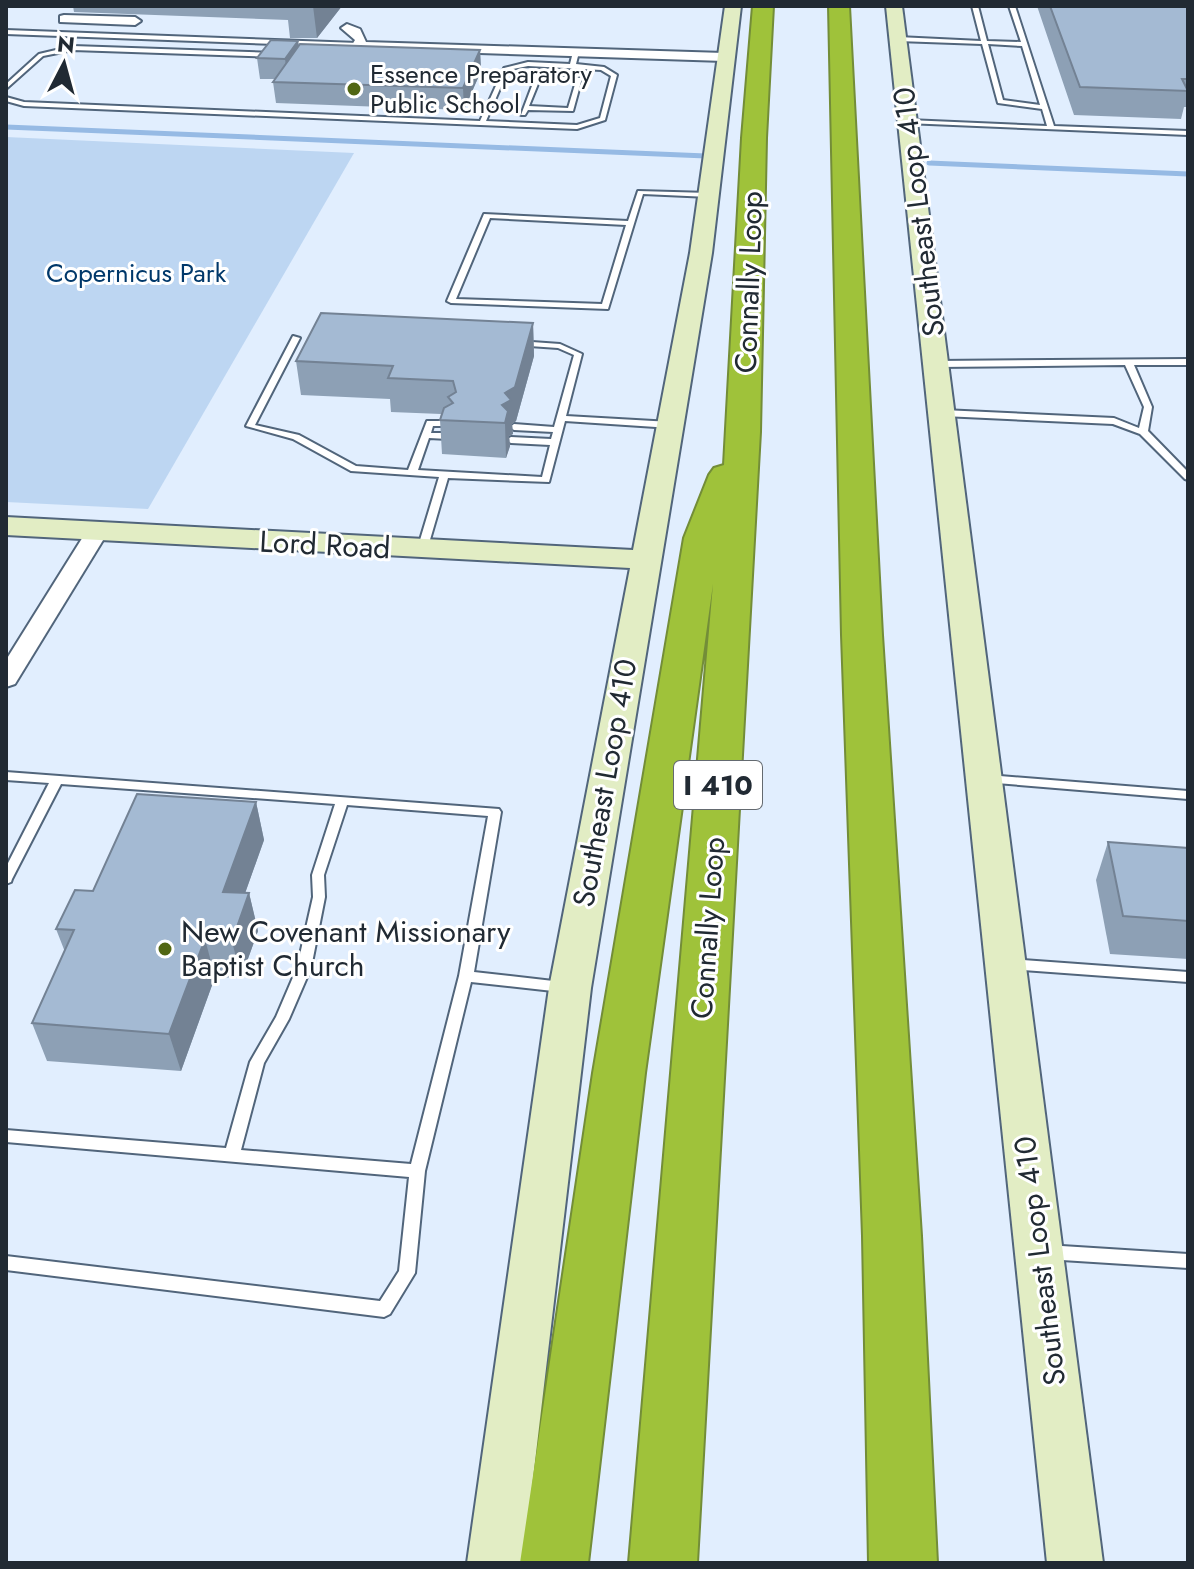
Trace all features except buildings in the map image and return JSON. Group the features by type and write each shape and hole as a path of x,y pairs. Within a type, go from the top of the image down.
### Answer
{"highway":[{"name":"Connally Loop","path":"663,1563 743,432 755,125 763,6"},
{"path":"839,6 862,635 892,1236 903,1563"},
{"path":"554,1563 619,1073 702,538 743,432"}],"main road":[{"name":"Southeast Loop 410","path":"495,1563 570,988 644,560 671,425 709,195 724,57 733,6"},
{"name":"Southeast Loop 410","path":"896,23 1075,1563"},
{"name":"Lord Road","path":"6,526 644,560"}],"street":[{"path":"64,19 135,21"},
{"path":"347,28 356,32 361,40 358,45 470,48 574,59 724,57"},
{"path":"6,679 97,532"}],"lane":[{"path":"975,6 1000,102 1044,107"},
{"path":"1012,6 1051,128"},
{"path":"896,23 984,43 1025,44"},
{"path":"6,32 358,45"},
{"path":"339,56 358,45"},
{"path":"6,87 41,55 73,48 277,55"},
{"path":"464,62 470,48"},
{"path":"6,99 24,104 577,127 603,119 614,75 574,59 506,69 482,123"},
{"path":"519,124 543,65"},
{"path":"526,108 571,110 580,79 538,77"},
{"path":"908,122 1188,133"},
{"path":"631,223 487,216 451,301 605,307 631,223 640,192 709,195"},
{"path":"296,338 250,426 296,437 354,469 546,480 578,354 560,346 514,343"},
{"path":"1128,362 1148,407 1143,432"},
{"path":"937,364 1188,362"},
{"path":"943,413 1114,421 1143,432 1188,477"},
{"path":"561,418 671,425"},
{"path":"412,473 430,423 452,424"},
{"path":"514,427 558,430"},
{"path":"425,435 448,436"},
{"path":"511,440 555,442"},
{"path":"422,550 444,475"},
{"path":"6,776 495,812 466,976 417,1171 407,1273 384,1309 6,1263"},
{"path":"985,779 1188,795"},
{"path":"6,879 57,780"},
{"path":"232,1155 257,1062 282,1019 304,968 319,897 318,875 342,801"},
{"path":"1006,963 1188,977"},
{"path":"466,976 570,988"},
{"path":"6,1136 417,1171"},
{"path":"1039,1251 1188,1261"}],"green space":[{"name":"Copernicus Park","path":"6,137 354,153 148,509 6,502"}],"waterway":[{"path":"6,127 706,156"},
{"path":"929,163 1188,174"}],"place":[{"name":"Essence Preparatory Public School","path":"354,89"},
{"name":"New Covenant Missionary Baptist Church","path":"165,949"}]}
